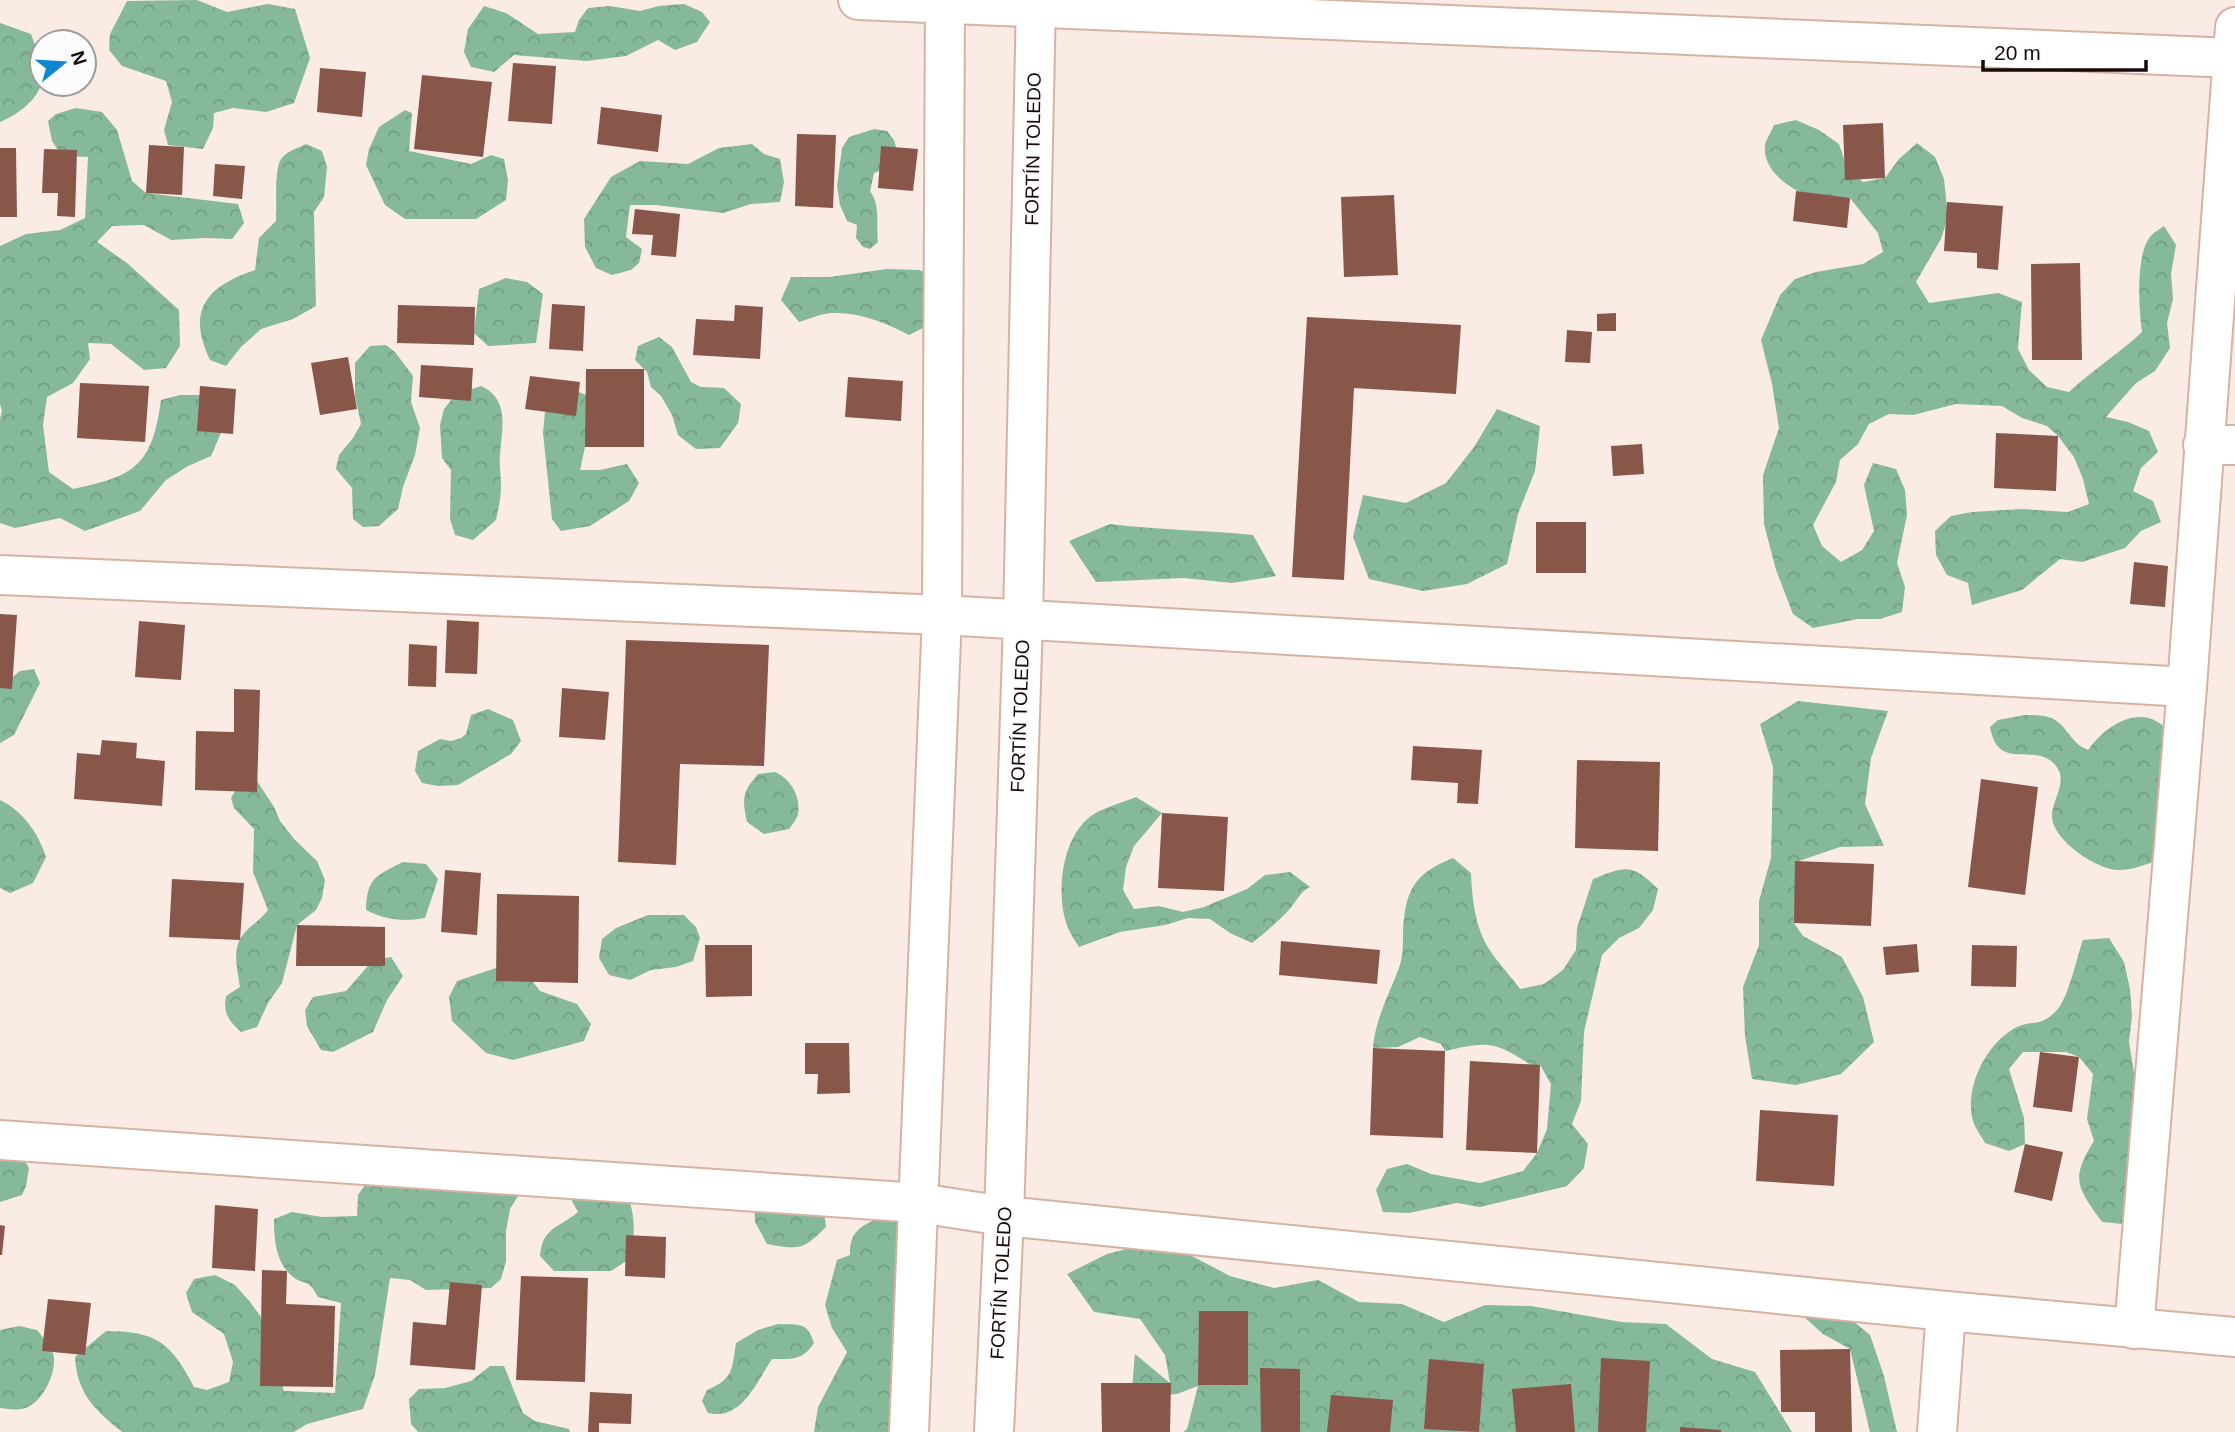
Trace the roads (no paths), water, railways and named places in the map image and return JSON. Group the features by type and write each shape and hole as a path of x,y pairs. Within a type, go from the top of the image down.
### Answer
{"street":[{"path":"858,0 2234,42 2219,445 2187,687 2134,1329"},
{"path":"909,1432 942,615 945,1"},
{"name":"FORTÍN TOLEDO","path":"994,1432 1004,1216 1023,620 1036,4"},
{"path":"0,575 942,615 2187,687"},
{"path":"0,1140 919,1203 1004,1216 1945,1311 2235,1337"},
{"path":"1937,1432 1945,1311"}]}
